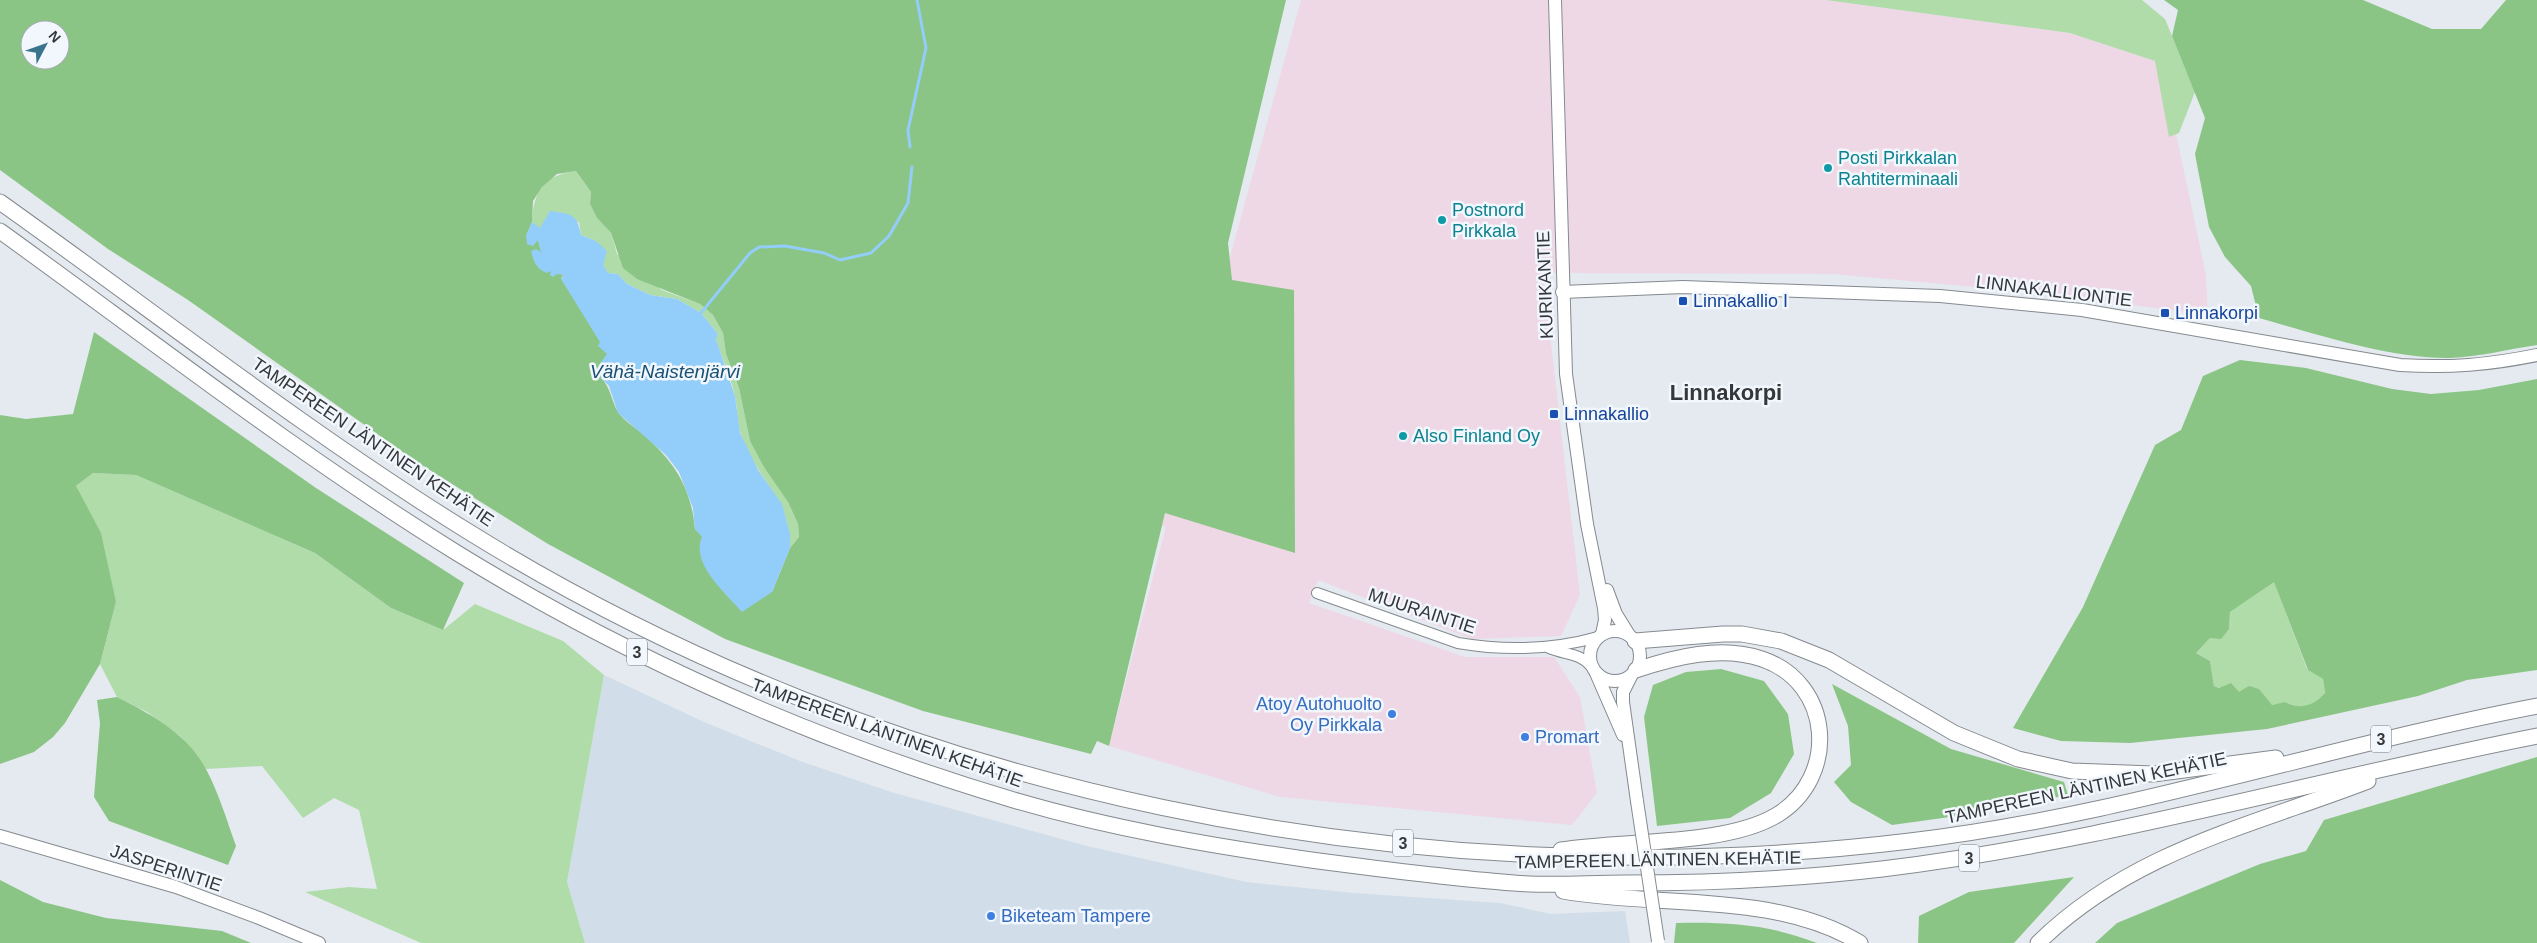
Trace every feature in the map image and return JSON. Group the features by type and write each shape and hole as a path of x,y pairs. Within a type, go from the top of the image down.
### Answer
{"highway":[{"name":"TAMPEREEN LÄNTINEN KEHÄTIE","path":"0,202 357,458 464,529 605,609 736,670 818,704 920,742 1008,770 1118,799 1196,815 1373,840 1535,854 1595,858 1774,854 1919,840 2032,822 2192,788 2446,723 2537,706"},
{"name":"TAMPEREEN LÄNTINEN KEHÄTIE","path":"0,231 336,474 457,553 593,630 726,694 802,726 914,767 1020,802 1192,841 1261,853 1520,884 1762,881 1960,859 2112,832 2294,789 2537,736"},
{"path":"1632,638 1742,634 1781,641 1829,660 1954,733 2018,759 2072,771 2153,774 2252,760 2315,755"},
{"path":"1535,854 1590,845 1661,841 1745,827 1762,822 1787,808 1802,792 1815,770 1820,745 1819,721 1815,708 1804,688 1795,678 1774,663 1746,654 1684,656 1633,673"},
{"path":"2038,943 2099,895 2173,853 2253,820 2347,789 2410,765"},
{"path":"1520,884 1576,893 1706,903 1796,917 1832,928 1860,943"}],"main road":[{"name":"KURIKANTIE","path":"1555,0 1562,292 1570,414 1605,620 1600,636"},
{"name":"LINNAKALLIONTIE","path":"1562,292 1683,287 1940,296 2082,310 2400,365 2446,367 2494,364 2537,355"},
{"name":"KURIKANTIE","path":"1597,567 1616,614 1632,638"},
{"path":"1628,746 1594,670 1590,650 1600,636 1618,631 1632,638 1640,657 1625,685 1623,697 1628,746 1658,942"},
{"path":"1594,670 1609,682 1619,681 1633,673"},
{"name":"JASPERINTIE","path":"0,836 176,887 319,943"}],"street":[{"name":"MUURAINTIE","path":"1317,593 1458,643 1515,648 1549,648 1600,636"},
{"name":"MUURAINTIE","path":"1549,648 1560,653 1570,652 1585,659 1594,670"}],"shaded area":[{"path":"1301,0 1826,0 2070,33 2161,63 2206,275 2208,315 2050,294 1834,274 1543,273 1580,595 1561,636 1472,639 1318,580 1309,603 1465,657 1554,657 1580,697 1597,793 1572,825 1280,797 1109,746 1166,527 1162,526 1223,282"},
{"path":"604,675 704,722 800,761 891,792 1087,846 1246,882 1354,893 1500,903 1551,914 1625,911 1630,943 585,943 567,882"}],"green space":[{"path":"0,0 1286,0 1228,243 1232,280 1294,290 1295,553 1165,513 1109,746 1097,741 1091,754 923,711 725,639 548,544 417,462 188,300 108,249 0,170","holes":["576,171 591,192 590,204 597,218 611,233 623,268 637,279 700,304 713,315 723,333 726,354 739,388 750,441 764,467 788,502 798,524 799,537 790,548 772,592 695,529 690,501 673,466 655,445 618,412 607,386 601,378 608,354 561,278 564,275 553,270 546,262 538,240 526,236 532,222 533,201 542,187 557,174"]},
{"path":"1826,0 2142,0 2165,19 2195,92 2179,133 2169,137 2155,61 2070,33"},
{"path":"2164,0 2363,0 2432,29 2481,29 2506,0 2537,0 2537,345 2472,356 2450,358 2427,357 2379,350 2259,318 2251,286 2225,257 2209,227 2195,154 2205,118 2172,36 2178,10"},
{"path":"576,171 591,192 590,204 597,218 611,233 617,254 662,290 700,304 713,315 723,333 726,354 739,388 750,441 788,502 798,524 799,537 790,548 789,531 779,502 747,450 741,435 733,390 716,339 718,334 701,313 677,299 650,295 627,284 618,274 608,273 603,265 596,241 581,235 579,222 539,228 532,222 535,201 542,186 555,177"},
{"path":"94,332 316,488 464,583 443,630 391,608 315,553 136,475 93,473 76,486 101,533 116,602 100,664 65,723 53,737 34,752 0,764 0,415 26,419 73,414"},
{"path":"2240,360 2306,368 2392,389 2431,394 2479,390 2537,379 2537,670 2467,680 2418,696 2267,729 2130,743 2061,741 2013,728 2083,607 2155,445 2181,430 2203,376","holes":["2274,582 2308,670 2323,679 2325,693 2321,697 2312,703 2301,706 2290,705 2285,702 2272,705 2259,689 2249,686 2239,692 2231,683 2219,688 2214,686 2210,661 2196,653 2210,638 2221,639 2229,629 2230,612"]},
{"path":"93,473 136,475 315,553 391,608 443,630 475,604 563,641 604,675 567,882 585,943 421,943 305,892 349,887 377,889 359,810 334,798 303,818 262,766 206,769 181,737 147,712 117,697 100,664 116,602 76,486"},
{"path":"2274,581 2307,669 2323,679 2325,694 2312,704 2306,706 2296,707 2285,703 2272,705 2214,686 2210,661 2196,653 2210,638 2229,629 2230,612"},
{"path":"1721,669 1764,681 1788,714 1794,754 1771,793 1730,818 1657,826 1644,717 1653,685 1686,672"},
{"path":"1832,684 1951,749 2064,782 2068,795 1979,813 1892,825 1851,802 1834,782 1851,765 1848,726"},
{"path":"117,697 156,718 180,736 199,758 207,771 223,808 236,846 228,865 109,821 94,797 100,723 97,700"},
{"path":"2537,757 2537,943 2095,943 2117,923 2260,864 2306,851 2324,820"},
{"path":"2074,877 2014,943 1918,943 1919,916 1969,892"},
{"path":"0,880 43,902 106,918 222,931 251,943 0,943"},
{"path":"1676,923 1713,923 1764,928 1817,943 1674,943"}],"water":[{"name":"Vähä-Naistenjärvi","path":"550,211 572,216 577,222 581,235 596,241 607,251 603,265 608,273 618,274 627,284 650,295 677,299 701,313 718,334 716,339 735,396 740,433 758,470 782,504 790,534 790,548 772,592 742,612 705,568 701,558 700,547 702,537 695,529 693,508 679,472 666,455 618,413 609,386 601,378 599,365 607,354 598,346 600,342 561,279 564,275 557,274 553,277 550,275 551,271 547,273 543,271 534,262 531,251 536,249 541,252 538,240 533,246 527,244 526,236 532,222 540,228"}],"waterway":[{"path":"910,147 908,130 926,48 917,0"},
{"path":"701,313 750,253 759,247 785,246 824,253 840,260 871,253 889,236 908,203 912,167"}],"place":[{"name":"Posti Pirkkalan Rahtiterminaali","path":"1828,168"},
{"name":"Postnord Pirkkala","path":"1442,220"},
{"name":"Linnakallio I","path":"1683,301"},
{"name":"Linnakorpi","path":"2165,313"},
{"name":"Linnakallio","path":"1554,414"},
{"name":"Also Finland Oy","path":"1403,436"},
{"name":"Atoy Autohuolto Oy Pirkkala","path":"1392,714"},
{"name":"Promart","path":"1525,737"},
{"name":"Biketeam Tampere","path":"991,916"}],"district":[{"name":"Linnakorpi","path":"1726,392"}]}
